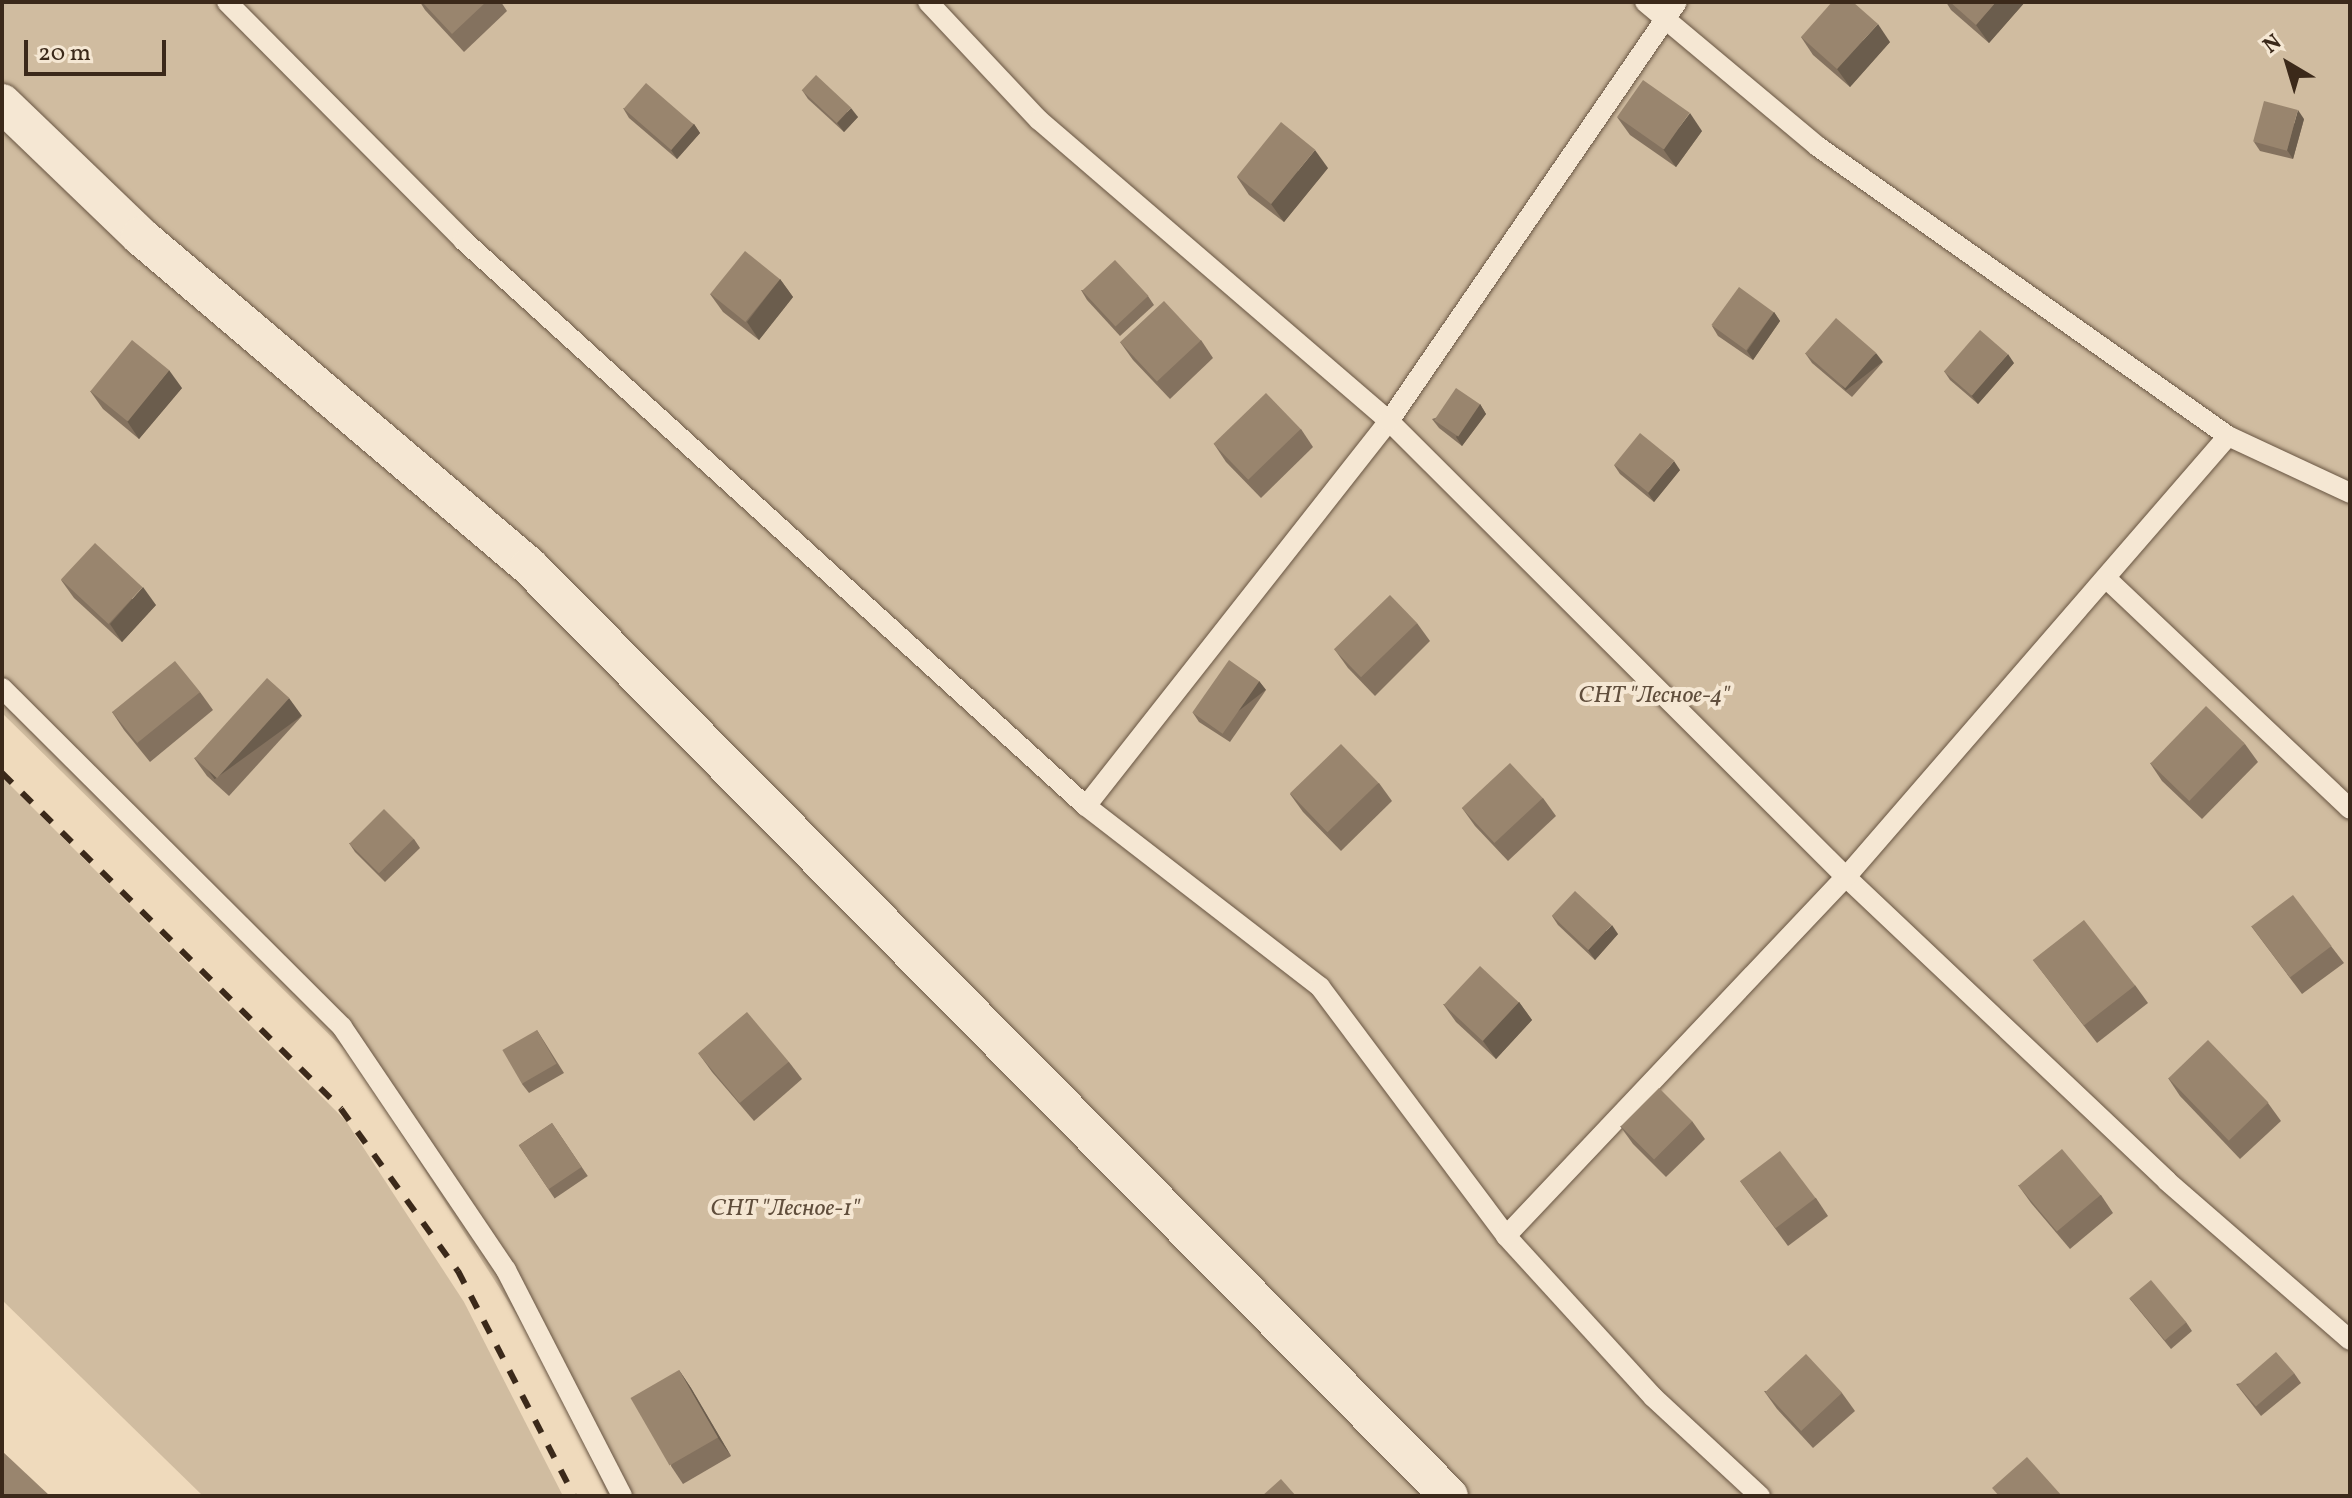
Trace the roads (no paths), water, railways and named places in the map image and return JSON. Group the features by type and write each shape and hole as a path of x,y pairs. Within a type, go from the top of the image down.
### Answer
{"street":[{"path":"2,103 140,236 529,566 1449,1496"}],"lane":[{"path":"227,2 463,240 1086,806 1320,987 1506,1236 1653,1397 1760,1496"},
{"path":"928,2 1039,120 1389,421 1846,877 2167,1181 2350,1340"},
{"path":"1645,2 1817,146 2228,436 2350,493"},
{"path":"1086,806 1389,421 1677,2"},
{"path":"1506,1236 1846,877 2108,580 2228,436"},
{"path":"2108,580 2350,809"},
{"path":"2,688 342,1027 506,1270 622,1496"}],"railway":[{"path":"2,773 341,1109 458,1271 574,1496"}],"park label":[{"name":"СНТ \"Лесное-4\"","path":"1654,697"},
{"name":"СНТ \"Лесное-1\"","path":"785,1210"}]}
